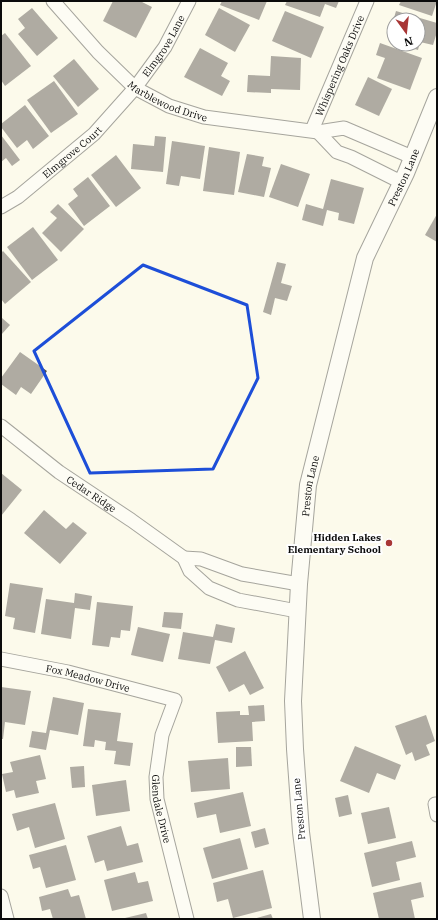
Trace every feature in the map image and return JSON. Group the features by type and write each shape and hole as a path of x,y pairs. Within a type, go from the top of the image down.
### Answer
{"street":[{"name":"Marblewood Drive","path":"53,1 98,52 135,88 169,106 204,117 315,131 344,128 412,157"},
{"name":"Elmgrove Lane","path":"135,88 165,47 189,1"},
{"name":"Whispering Oaks Drive","path":"315,131 367,1"},
{"name":"Elmgrove Court","path":"1,206 18,197 94,134 135,88"},
{"name":"Preston Lane","path":"312,919 301,832 294,749 294,701 299,584 308,485 365,258 401,182 437,97"},
{"path":"315,131 337,152 351,157 401,182"},
{"name":"Cedar Ridge","path":"1,426 59,472 131,520 184,558 190,571 209,588 238,600 298,612"},
{"name":"Cedar Ridge","path":"184,558 201,559 242,574 299,584"},
{"name":"Fox Meadow Drive","path":"1,659 68,672 175,700"},
{"name":"Glendale Drive","path":"175,700 162,735 156,777 157,799 188,919"},
{"path":"1,896 7,919"}],"highlighted area":[{"path":"143,265 247,305 258,378 213,469 90,473 34,351"}],"building":[{"path":"113,1 140,1 152,7 136,38 103,21"},
{"path":"222,1 267,1 259,20 220,5"},
{"path":"287,1 339,1 336,8 325,4 320,17 285,5"},
{"path":"401,1 437,1 437,5 436,4 432,16 426,14 426,12 420,12 399,5"},
{"path":"32,8 58,38 37,56 18,34 25,28 18,19"},
{"path":"219,8 250,25 235,52 205,35"},
{"path":"285,11 324,27 311,58 272,41"},
{"path":"426,20 437,23 437,32 433,45 426,43"},
{"path":"5,33 31,66 5,86 1,80 1,36"},
{"path":"380,43 386,45 386,52 405,52 422,58 410,90 377,78 385,58 376,55"},
{"path":"200,48 228,63 221,76 230,81 222,96 184,77"},
{"path":"271,56 301,58 300,90 271,89 271,93 247,92 248,75 270,76"},
{"path":"74,59 99,89 78,107 53,76"},
{"path":"368,77 392,89 379,116 355,105"},
{"path":"54,81 78,114 51,133 27,100"},
{"path":"25,105 49,136 33,149 27,140 17,148 1,127 1,124"},
{"path":"1,135 20,160 12,166 6,158 1,162"},
{"path":"155,136 166,137 163,172 131,169 133,144 154,146"},
{"path":"172,141 205,146 200,179 181,176 179,186 166,184"},
{"path":"209,147 240,152 234,195 203,191"},
{"path":"247,154 264,157 262,166 271,168 264,197 238,192"},
{"path":"116,155 141,188 116,207 91,175"},
{"path":"281,164 310,174 298,207 269,197"},
{"path":"88,177 110,206 84,226 68,204 78,196 73,189"},
{"path":"331,179 364,188 354,224 338,220 339,213 327,210 323,226 302,220 306,204 323,209"},
{"path":"58,204 84,229 61,252 42,233 57,218 50,212"},
{"path":"437,214 437,242 425,235"},
{"path":"33,227 58,260 32,280 7,247"},
{"path":"3,251 31,282 5,304 1,299 1,253"},
{"path":"277,262 286,264 281,283 292,286 287,301 275,298 271,315 263,312"},
{"path":"2,318 10,325 1,335 1,320"},
{"path":"20,352 47,371 31,394 21,387 16,395 1,384 1,378"},
{"path":"1,473 22,490 1,516"},
{"path":"44,510 66,529 73,522 87,533 60,564 24,533"},
{"path":"10,583 43,588 35,633 13,629 15,618 5,616"},
{"path":"75,593 92,596 90,610 75,608 71,639 41,634 46,599 74,603"},
{"path":"97,602 133,606 130,631 121,630 120,638 111,637 109,647 92,645"},
{"path":"164,612 183,613 181,629 162,627"},
{"path":"216,624 235,628 232,643 215,640 210,664 178,659 183,632 213,637"},
{"path":"138,627 170,634 163,662 131,655"},
{"path":"245,651 264,688 250,695 244,684 229,692 216,667"},
{"path":"1,687 31,691 25,725 5,722 3,739 1,739"},
{"path":"53,697 84,703 78,735 50,730 46,750 29,747 32,731 46,733"},
{"path":"264,705 265,721 252,722 253,741 218,743 216,712 240,711 240,715 249,715 248,706"},
{"path":"88,709 121,713 117,741 133,743 130,766 114,764 116,751 105,750 106,742 95,740 94,747 83,746"},
{"path":"426,715 435,741 426,745 430,755 415,761 412,752 406,755 395,726"},
{"path":"355,746 401,765 395,780 377,773 369,793 340,781"},
{"path":"236,747 251,747 252,766 236,767"},
{"path":"40,755 46,779 36,781 39,793 16,798 14,790 6,792 2,774 13,772 10,762"},
{"path":"228,758 230,789 191,792 188,761"},
{"path":"84,766 85,787 72,788 70,767"},
{"path":"126,780 130,811 96,816 92,785"},
{"path":"243,792 251,826 220,833 216,814 197,818 194,803"},
{"path":"348,795 352,814 339,817 335,798"},
{"path":"55,803 65,839 35,848 29,827 17,831 12,814"},
{"path":"389,807 396,838 368,844 361,813"},
{"path":"121,826 127,846 138,843 143,862 107,871 104,860 95,863 87,836"},
{"path":"265,828 269,844 255,848 251,832"},
{"path":"240,838 248,869 212,879 203,848"},
{"path":"412,841 416,857 396,862 400,880 372,887 364,853"},
{"path":"66,845 76,880 46,888 40,867 33,869 29,855"},
{"path":"263,870 272,908 233,918 228,899 217,902 213,883"},
{"path":"135,872 138,883 148,881 153,901 112,911 104,880"},
{"path":"421,882 424,897 411,900 415,919 379,919 373,893"},
{"path":"68,889 71,897 79,895 86,919 53,919 50,909 42,911 39,897"},
{"path":"146,913 148,919 125,919 125,918"},
{"path":"271,914 273,919 253,919"}],"place":[{"name":"Hidden Lakes Elementary School","path":"389,543"}]}
